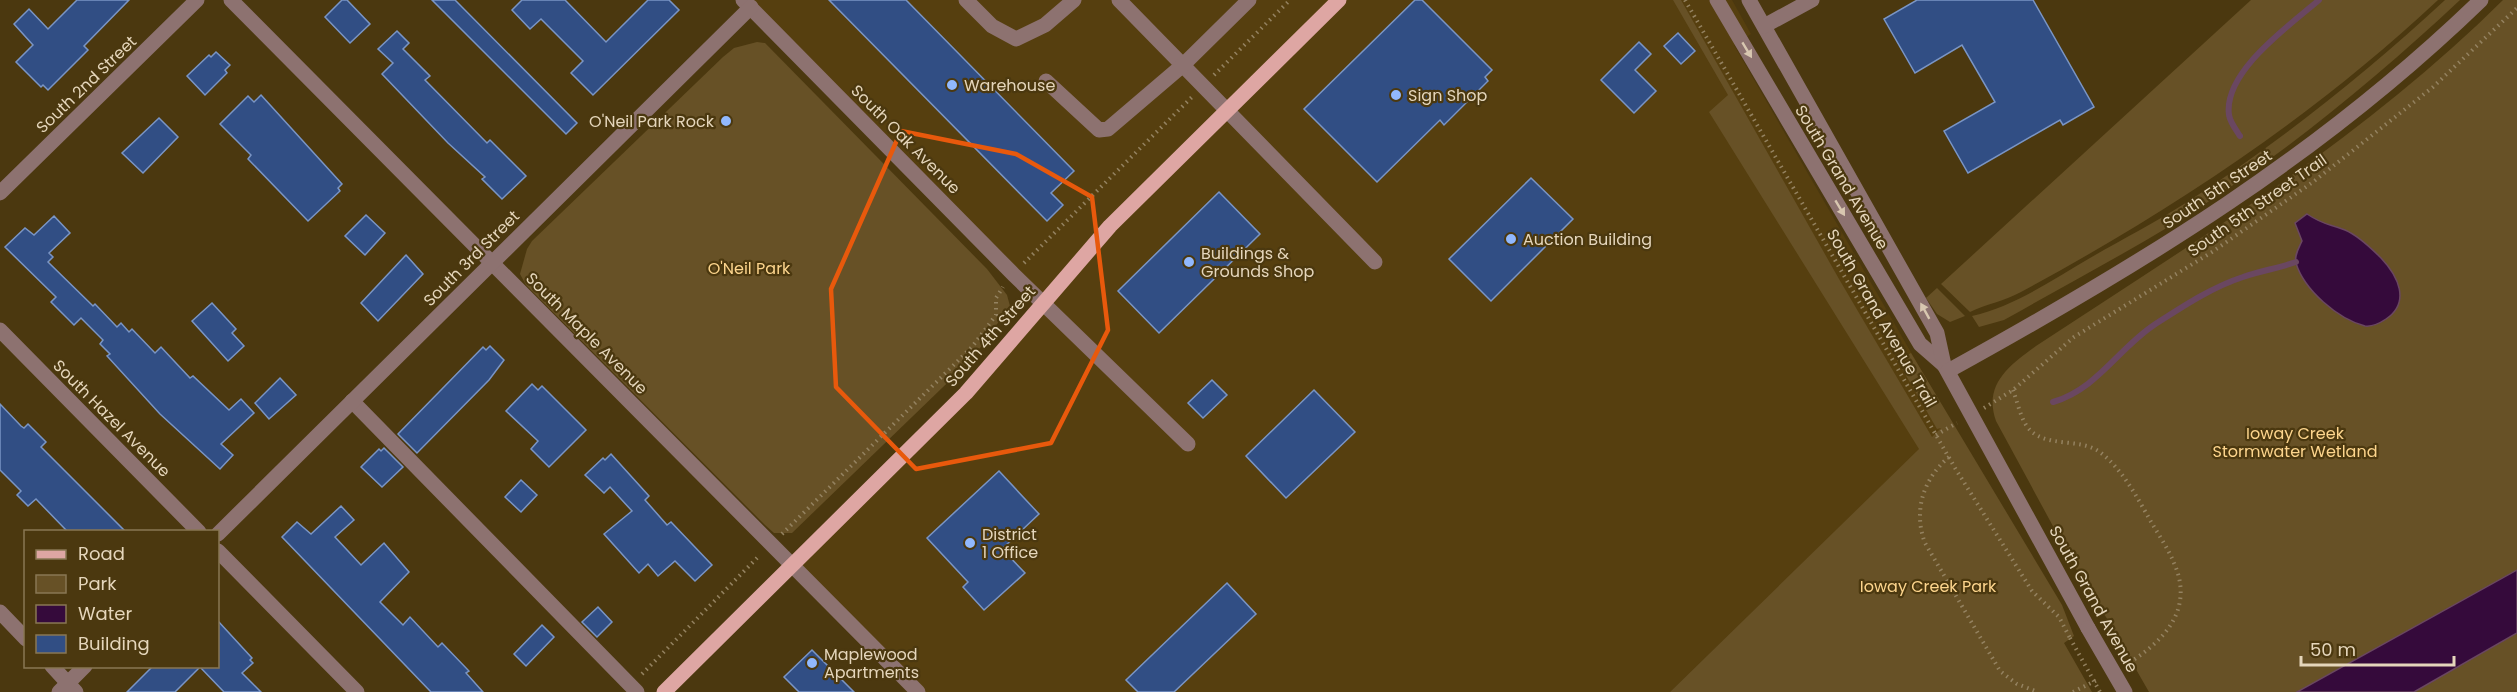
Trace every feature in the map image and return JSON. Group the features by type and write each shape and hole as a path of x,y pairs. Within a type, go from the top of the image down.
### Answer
{"main road":[{"name":"South 4th Street","path":"664,692 966,393 1110,226 1339,0"}],"street":[{"name":"South 2nd Street","path":"0,193 197,0"},
{"name":"South Maple Avenue","path":"231,0 918,692"},
{"path":"966,0 992,26 1016,39 1045,25 1074,0"},
{"path":"1119,0 1375,262"},
{"path":"1046,81 1099,130 1108,129 1183,64 1249,0"},
{"name":"South Grand Avenue","path":"1717,0 1920,344 1946,368"},
{"name":"South Grand Avenue","path":"1749,0 1937,333 1946,368 2125,692"},
{"path":"1764,26 1812,0"},
{"name":"South 5th Street","path":"1946,368 2126,270 2240,197 2348,118 2397,77 2481,0"},
{"name":"South 3rd Street","path":"219,533 492,263 747,4"},
{"name":"South Oak Avenue","path":"747,4 1043,303 1188,444"},
{"name":"South Hazel Avenue","path":"0,330 198,530"},
{"path":"352,401 634,689"},
{"path":"219,551 357,692"},
{"path":"0,612 24,637"},
{"path":"53,668 68,689 84,668"}],"path":[{"path":"1212,78 1290,0"},
{"name":"South Grand Avenue Trail","path":"1685,0 1948,457 2032,591 2059,618 2100,692"},
{"name":"South 5th Street Trail","path":"1995,402 2013,390 2074,337 2202,258 2331,168 2433,87 2517,8"},
{"path":"1026,261 1190,99"},
{"path":"782,534 972,347 996,315 996,298 1002,288"},
{"path":"2013,390 2024,420 2034,433 2044,438 2091,447 2111,462 2138,499 2175,564 2180,591 2174,622 2157,644 2124,665"},
{"path":"1936,435 1954,425"},
{"path":"1948,457 1930,479 1922,499 1919,522 1925,543 2000,671 2017,684 2038,692"},
{"path":"634,689 759,556"},
{"path":"2073,692 2105,676"}],"highlighted area":[{"path":"901,131 1016,154 1092,197 1108,330 1051,443 916,469 836,387 831,289"}],"shaded area":[{"path":"743,0 1732,0 1751,34 1734,45 1950,420 1670,692 918,692 792,565 1043,303"}],"green space":[{"name":"Ioway Creek Park","path":"1673,0 1681,0 1839,279 1932,437 1941,428 1937,429 1897,360 1911,353 2062,605 2074,636 2064,643 2092,692 1670,692 1919,449 1709,112 1728,95"},
{"path":"2251,0 2438,0 2341,84 2239,160 2132,229 2077,261 2015,295 1970,312 1941,284"},
{"path":"2445,0 2460,0 2356,92 2247,176 2170,226 2108,262 2004,320 1979,327 1972,316 2018,299 2173,211 2219,181 2319,108"},
{"name":"Ioway Creek Stormwater Wetland","path":"2503,0 2517,0 2517,570 2297,692 2149,692 2106,617 2093,600 1996,421 1993,396 1996,386 2008,368 2036,346 2219,226 2337,142 2450,50"},
{"name":"O'Neil Park","path":"757,42 765,43 987,269 1007,295 1010,306 972,359 792,533 774,533 765,525 526,285 520,274 527,249 532,241 723,57 734,48"},
{"path":"1937,288 1965,316 1950,322 1937,314 1926,298"},
{"path":"2517,633 2517,692 2414,692 2512,636"}],"water":[{"path":"2307,214 2318,221 2354,235 2387,265 2397,281 2400,297 2394,312 2386,319 2371,326 2355,322 2333,310 2306,283 2296,263 2296,254 2302,241 2295,223"},
{"path":"2517,570 2517,633 2414,692 2297,692"}],"building":[{"path":"77,0 129,0 84,46 88,50 48,90 43,85 41,87 16,62 33,45 14,24 29,9 48,29"},
{"path":"342,0 347,0 370,24 350,43 325,17"},
{"path":"432,0 455,0 577,123 566,134"},
{"path":"522,0 565,0 606,42 648,0 669,0 679,10 593,95 571,73 583,61 541,19 530,29 512,10"},
{"name":"Warehouse","path":"829,0 906,0 1074,171 1051,193 1063,205 1047,221"},
{"name":"Sign Shop","path":"1415,0 1422,0 1492,70 1485,77 1488,81 1444,125 1440,120 1377,182 1304,109"},
{"path":"1917,0 2033,0 2094,107 2063,125 2060,120 1968,173 1944,131 1995,102 1962,45 1915,73 1884,19"},
{"path":"397,31 409,43 403,49 430,76 425,80 487,143 490,140 526,176 502,199 482,179 485,177 448,143 382,74 393,63 378,49"},
{"path":"1678,33 1695,51 1681,64 1664,46"},
{"path":"1639,42 1651,54 1635,70 1656,91 1634,113 1601,80"},
{"path":"216,52 230,65 225,70 227,73 205,95 187,76 209,55 211,57"},
{"path":"261,95 342,184 338,188 340,191 308,221 248,159 251,155 220,124 248,96 254,102"},
{"path":"159,118 178,137 143,173 122,153"},
{"name":"Auction Building","path":"1531,178 1573,219 1491,301 1449,259"},
{"name":"Buildings & Grounds Shop","path":"1219,192 1260,234 1159,333 1118,291"},
{"path":"366,215 385,233 365,255 345,236"},
{"path":"54,216 70,233 49,253 53,257 48,262 117,327 121,323 129,332 132,329 155,353 161,347 190,378 193,376 229,410 241,399 254,413 221,444 233,455 220,469 160,414 107,356 110,354 100,344 103,340 81,318 74,325 51,302 56,297 5,247 25,228 34,235"},
{"path":"406,255 423,274 378,321 361,303"},
{"path":"212,303 236,329 232,333 244,346 228,361 192,321"},
{"path":"490,346 504,360 489,380 417,453 398,434 483,347 486,350"},
{"path":"280,378 296,395 269,419 255,403"},
{"path":"1212,380 1227,395 1203,418 1188,403"},
{"path":"532,384 538,390 542,386 586,430 549,467 531,449 538,441 506,411"},
{"path":"1314,390 1355,432 1286,498 1246,456"},
{"path":"0,404 21,426 24,428 28,424 46,442 41,447 124,530 66,530 36,499 28,506 17,495 21,491 0,470"},
{"path":"384,448 403,467 382,487 361,467 379,449 381,451"},
{"path":"611,454 649,496 645,500 667,525 671,522 712,565 695,581 675,561 658,576 648,564 639,573 604,534 632,511 610,487 604,493 585,475 603,458 605,460"},
{"name":"District 1 Office","path":"999,471 1039,514 1002,549 1025,573 984,610 963,587 968,582 927,538"},
{"path":"521,480 537,495 521,512 505,497"},
{"path":"341,506 354,520 335,537 361,565 384,543 409,572 380,602 403,625 410,617 438,647 442,643 469,671 466,673 483,692 431,692 282,537 297,522 311,534"},
{"path":"1227,583 1256,614 1174,692 1138,692 1126,680"},
{"path":"598,607 612,622 597,637 582,622"},
{"path":"219,622 252,658 250,660 253,663 242,673 261,692 224,692 201,668 219,668"},
{"path":"542,625 554,637 526,666 514,654"},
{"name":"Maplewood Apartments","path":"812,650 854,692 799,692 784,677"},
{"path":"151,668 199,668 175,692 127,692"}],"waterway":[{"path":"2240,136 2229,115 2230,99 2236,82 2247,66 2276,36 2319,0"},
{"path":"2053,402 2082,388 2141,335 2197,298 2231,281 2296,262"}],"place":[{"name":"Warehouse","path":"952,85"},
{"name":"Sign Shop","path":"1396,95"},
{"name":"O'Neil Park Rock","path":"726,121"},
{"name":"Auction Building","path":"1511,239"},
{"name":"Buildings & Grounds Shop","path":"1189,262"},
{"name":"District 1 Office","path":"970,543"},
{"name":"Maplewood Apartments","path":"812,663"}]}
